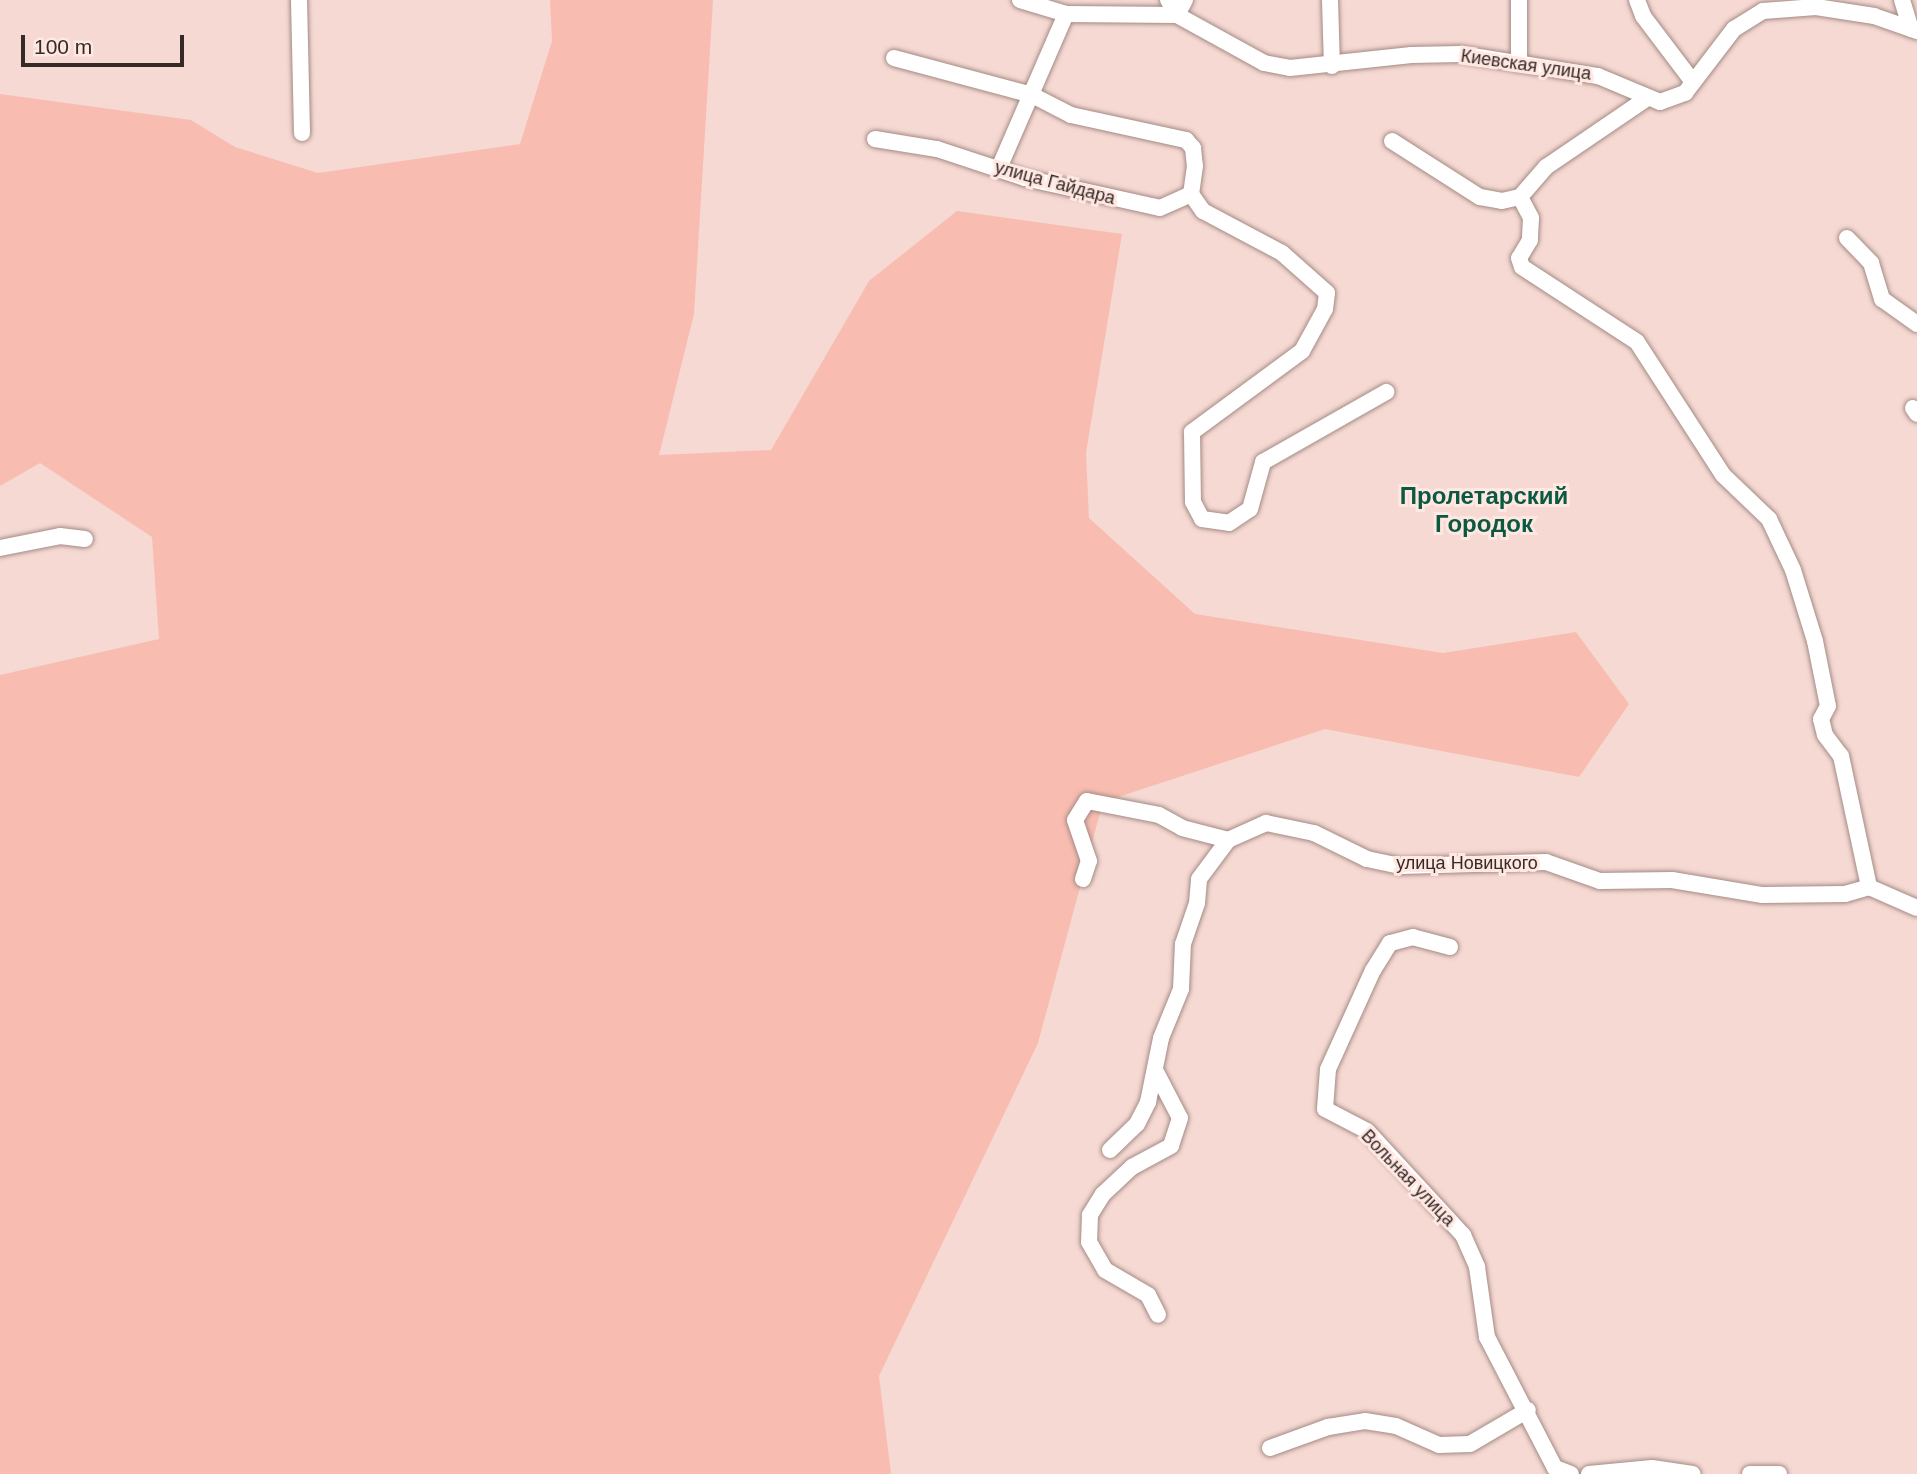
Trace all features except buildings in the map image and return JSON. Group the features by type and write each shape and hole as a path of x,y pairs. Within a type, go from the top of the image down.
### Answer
{"street":[{"path":"299,0 302,133"},
{"name":"Киевская улица","path":"1020,0 1066,14 1177,15 1265,63 1290,68 1332,66 1411,54 1460,54 1598,75 1624,83 1646,99"},
{"path":"1168,0 1177,15"},
{"path":"1177,15 1185,0"},
{"path":"1331,0 1332,66"},
{"path":"1519,0 1519,64"},
{"path":"1637,0 1643,16 1693,82"},
{"path":"1902,0 1914,30"},
{"path":"1392,141 1480,197 1502,201 1520,197 1546,166 1646,99 1660,102 1685,93 1734,29 1763,11 1816,8 1874,16 1914,30"},
{"path":"999,168 1066,14"},
{"path":"894,58 1032,95 1071,115 1186,140 1193,148 1195,166 1191,194 1203,211 1282,253 1327,293 1325,309 1301,351 1192,432 1193,502 1202,519 1229,523 1250,509 1263,462 1386,392"},
{"name":"улица Гайдара","path":"875,139 937,149 1025,178 1160,208 1191,194"},
{"path":"1520,197 1531,218 1530,240 1519,258 1522,267 1637,342 1723,475 1769,519 1793,570 1815,641 1828,706 1821,719 1825,735 1842,756 1869,887 1917,908"},
{"path":"1847,238 1871,263 1882,299 1917,324"},
{"path":"0,548 60,536 85,539"},
{"path":"1083,879 1089,862 1075,820 1087,801 1159,815 1182,828 1228,841"},
{"name":"улица Новицкого","path":"1155,1070 1161,1038 1181,989 1183,944 1197,903 1199,879 1228,841 1266,823 1314,833 1367,859 1401,866 1546,862 1600,881 1672,880 1763,895 1845,894 1869,887"},
{"name":"Вольная улица","path":"1450,947 1413,937 1390,943 1328,1069 1325,1109 1367,1130 1462,1235 1477,1267 1487,1337 1528,1410 1555,1468 1571,1474"},
{"path":"1111,1150 1137,1124 1155,1070"},
{"path":"1155,1070 1180,1118 1171,1146 1132,1167 1102,1194 1090,1215 1089,1242 1105,1270 1148,1296 1158,1315"},
{"path":"1270,1448 1328,1427 1365,1421 1396,1426 1439,1445 1470,1444 1528,1410"},
{"path":"1589,1474 1652,1468 1693,1474"},
{"path":"1750,1474 1779,1474"}],"shaded area":[{"path":"550,0 713,0 694,314 659,455 771,450 869,281 957,211 1122,234 1086,453 1089,518 1195,614 1443,653 1576,632 1629,704 1579,777 1325,729 1103,802 1038,1043 879,1376 891,1474 0,1474 0,675 159,639 152,537 40,463 0,486 0,94 191,120 235,147 318,173 520,144 552,41"}],"district":[{"name":"Пролетарский Городок","path":"1484,510"}]}
